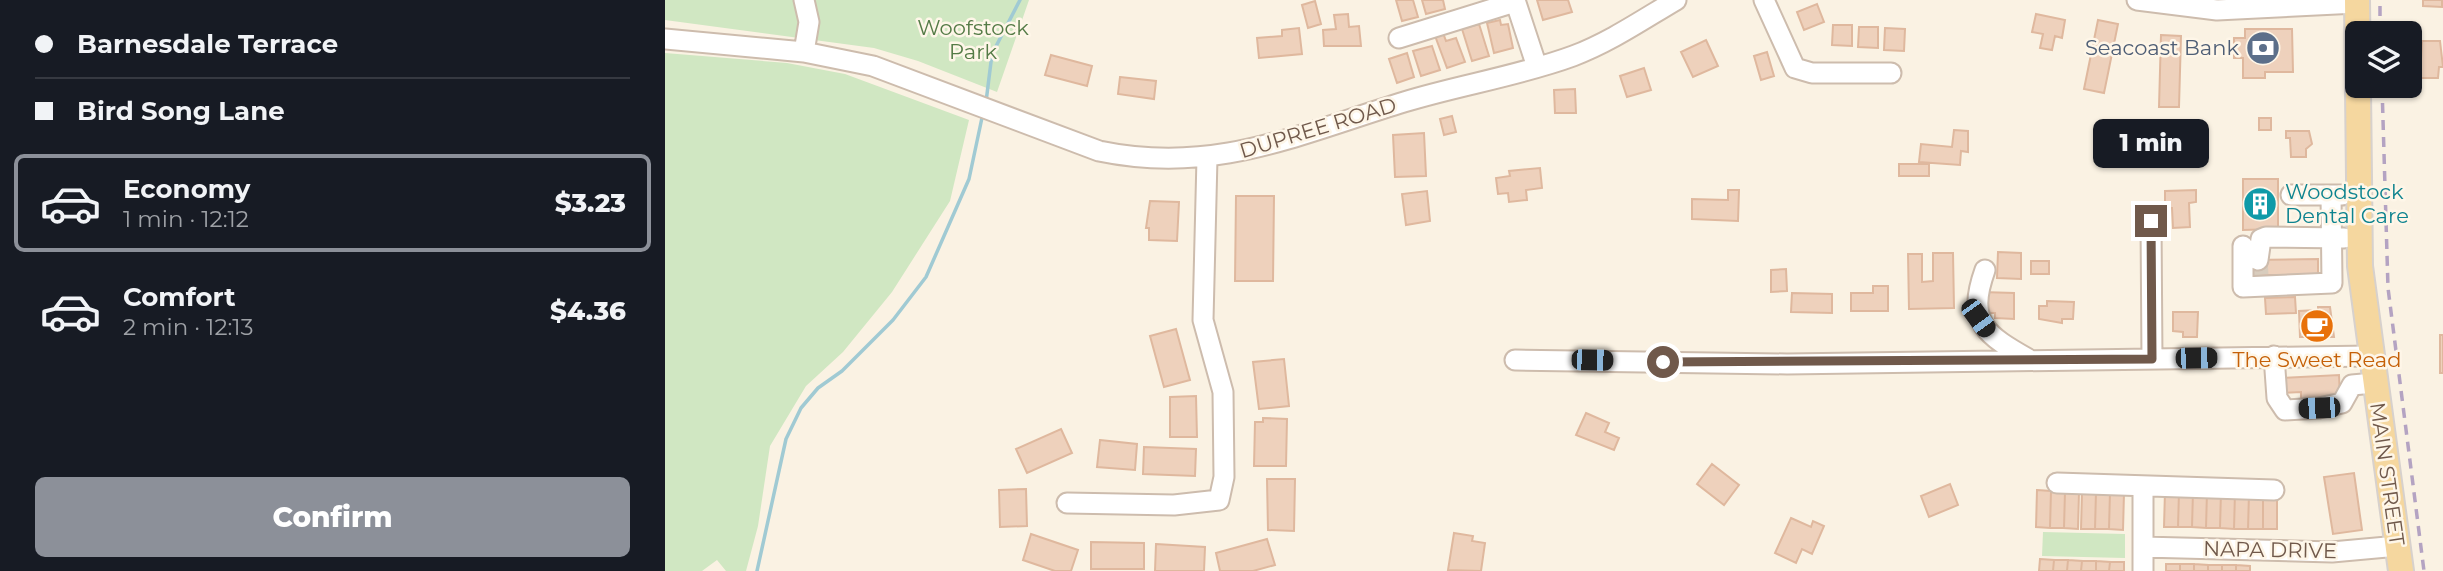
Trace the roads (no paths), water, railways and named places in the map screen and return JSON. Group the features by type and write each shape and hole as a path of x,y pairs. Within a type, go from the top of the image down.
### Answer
{"main road":[{"name":"MAIN STREET","path":"2357,2 2359,237 2370,356 2401,571"}],"street":[{"path":"804,0 809,22 804,52"},
{"path":"1764,0 1794,68 1812,73 1891,73"},
{"path":"2137,0 2217,10 2357,2"},
{"path":"1399,38 1515,1 1537,66"},
{"name":"DUPREE ROAD","path":"665,39 804,52 873,66 1086,147 1126,157 1179,161 1267,146 1405,102 1537,66 1597,45 1668,2"},
{"path":"1067,503 1174,505 1219,500 1224,477 1223,392 1203,320 1207,158"},
{"path":"2291,195 2357,195"},
{"path":"2243,246 2243,287 2259,274 2332,284 2330,195"},
{"path":"2151,221 2152,359"},
{"path":"2259,274 2259,245 2261,239 2266,237 2359,237"},
{"path":"1985,270 1978,289 1978,318 1990,335 2031,360"},
{"path":"2274,356 2277,398 2285,410 2319,408 2342,403 2352,385 2374,383"},
{"path":"1514,360 1762,363 2370,356"},
{"path":"2057,483 2274,490"},
{"path":"2143,486 2143,571"},
{"name":"NAPA DRIVE","path":"2143,547 2332,552 2397,546"}],"waterway":[{"path":"986,102 992,54 1020,0"},
{"path":"757,571 786,439 801,408 818,388 842,371 893,320 926,277 969,179 983,113"}],"tunnel":[{"path":"2258,260 2259,275"}],"railway":[{"path":"2380,0 2380,21"},
{"path":"2382,98 2388,288 2424,571"}],"place":[{"name":"Seacoast Bank","path":"2263,48"},
{"name":"Woodstock Dental Care","path":"2260,204"},
{"name":"The Sweet Read","path":"2317,326"}],"park label":[{"name":"Woofstock Park","path":"973,40"}]}
